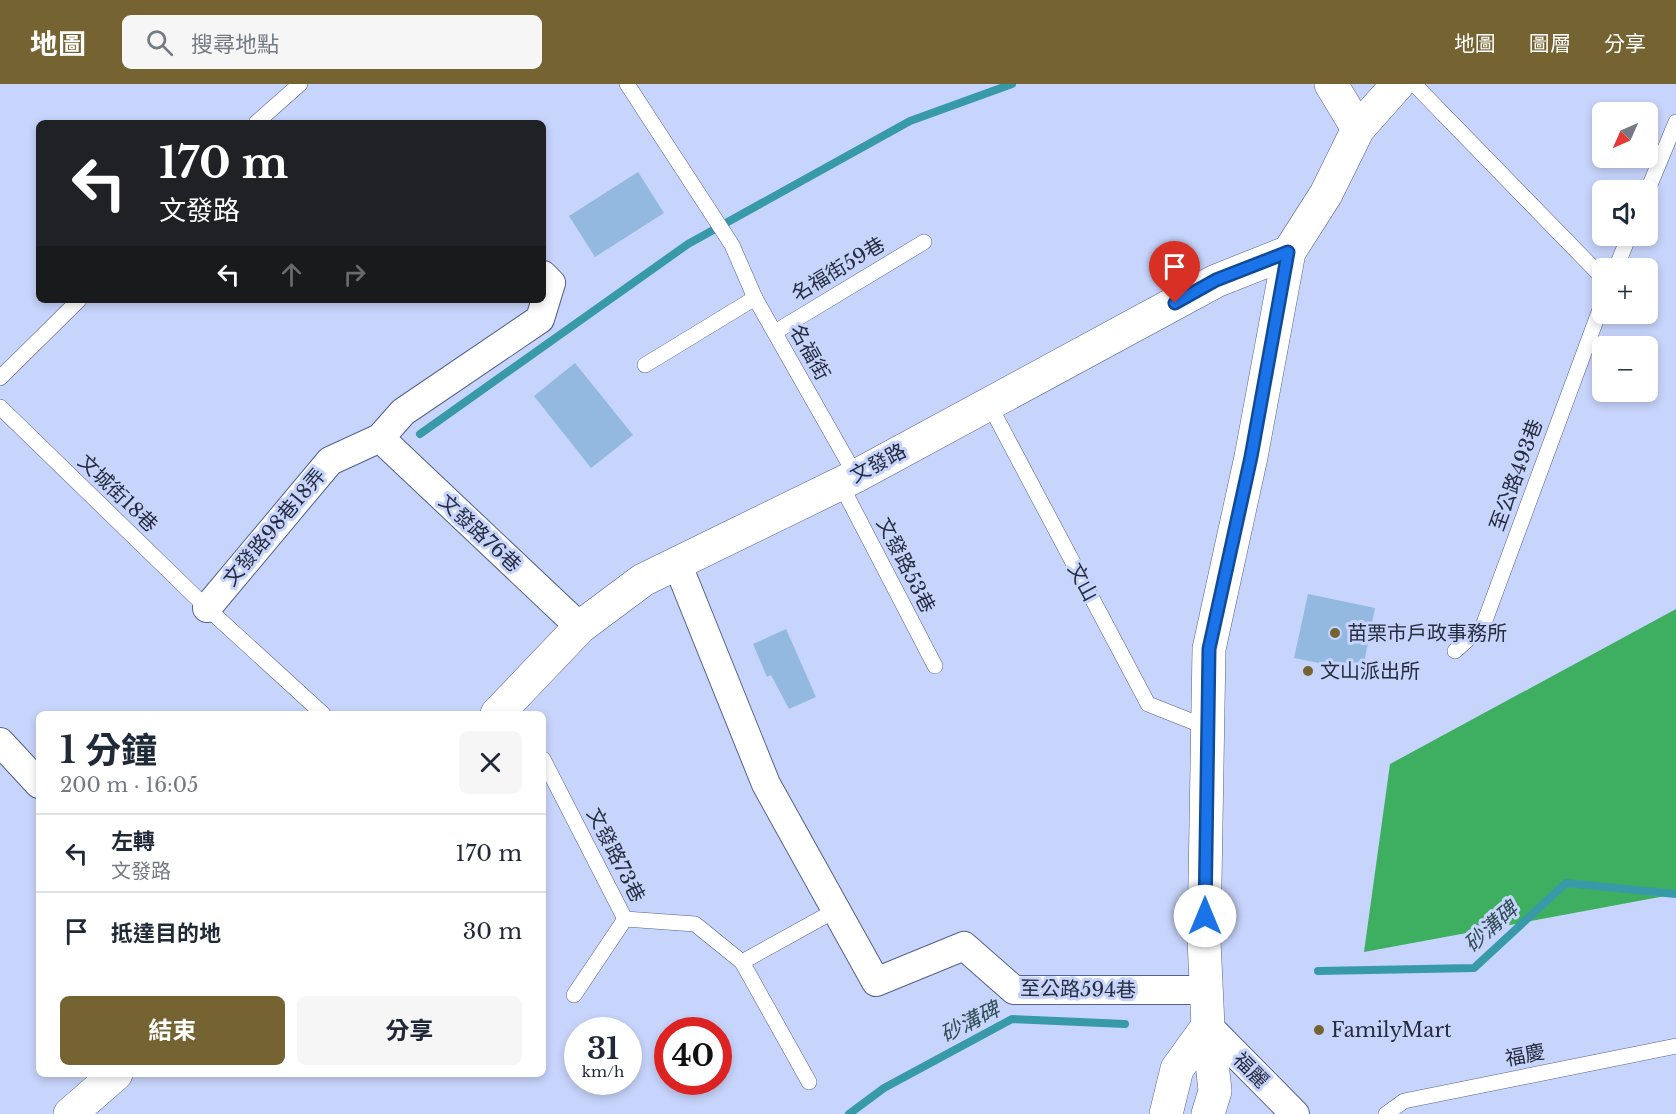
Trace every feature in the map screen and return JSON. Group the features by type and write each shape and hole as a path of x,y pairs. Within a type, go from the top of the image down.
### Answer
{"street":[{"path":"1331,84 1358,129"},
{"path":"1208,1114 1215,1091 1206,990 1206,727 1209,649 1251,457 1288,252 1326,194 1358,129 1398,84"},
{"name":"文發路","path":"505,711 580,627 643,580 848,480 1216,280 1288,252"},
{"path":"546,278 551,283 546,299"},
{"path":"380,438 403,412 540,319 545,303"},
{"name":"文發路98巷18弄","path":"207,608 330,461 380,438"},
{"name":"文發路76巷","path":"380,438 580,627"},
{"path":"677,563 766,784 836,910"},
{"path":"0,742 36,780"},
{"name":"至公路594巷","path":"836,910 876,982 964,946 1014,990 1206,990"},
{"path":"1166,1114 1177,1069 1208,1026"},
{"name":"福麗","path":"1208,1026 1295,1114"},
{"path":"70,1114 113,1077"}],"lane":[{"path":"259,120 300,84"},
{"name":"名福街","path":"627,84 732,245 755,298 775,332 848,480"},
{"path":"1414,84 1592,267"},
{"path":"1652,180 1676,122"},
{"name":"名福街59巷","path":"775,332 924,242"},
{"path":"645,365 755,298"},
{"path":"0,378 76,303"},
{"name":"至公路493巷","path":"1455,651 1482,626 1595,324"},
{"name":"文山","path":"988,404 1148,704 1206,727"},
{"name":"文城街18巷","path":"0,407 207,608 320,711"},
{"name":"文發路53巷","path":"848,480 935,666"},
{"name":"文發路73巷","path":"546,765 625,919 695,924 742,962"},
{"path":"809,1082 742,962 836,910"},
{"path":"574,995 625,919"},
{"name":"福慶","path":"1386,1114 1404,1101 1676,1046"}],"green space":[{"path":"1676,609 1676,894 1364,952 1390,764"}],"building":[{"path":"638,172 664,213 595,257 569,216"},
{"path":"575,363 633,435 591,468 534,396"},
{"name":"苗栗市戶政事務所","path":"1308,594 1375,608 1362,672 1294,658"},
{"path":"786,629 816,697 789,709 771,675 767,677 753,644"}],"waterway":[{"path":"420,434 688,244 910,121 1012,84"},
{"name":"砂溝碑","path":"1318,971 1474,968 1566,883 1676,894"},
{"name":"砂溝碑","path":"849,1114 884,1088 1012,1019 1125,1024"}],"place":[{"name":"苗栗市戶政事務所","path":"1335,633"},
{"name":"文山派出所","path":"1308,671"},
{"name":"FamilyMart","path":"1319,1030"}],"route":[{"path":"1175,303 1216,280 1288,252 1251,457 1209,649 1206,727 1205,916"}]}
